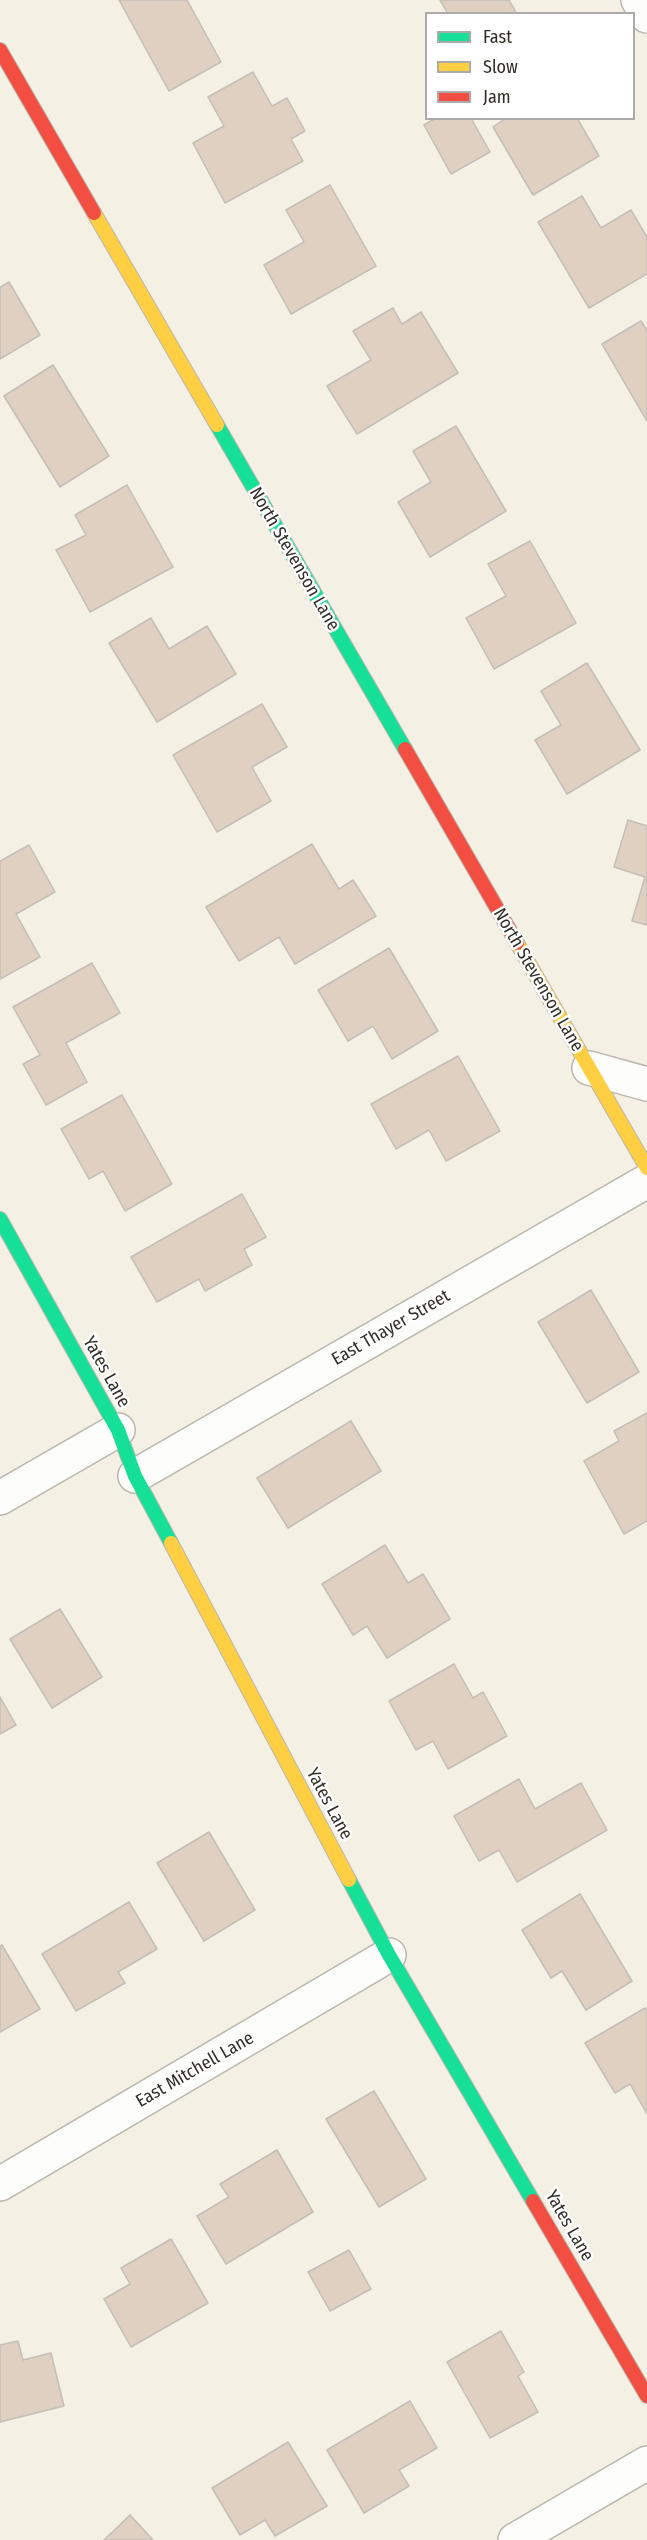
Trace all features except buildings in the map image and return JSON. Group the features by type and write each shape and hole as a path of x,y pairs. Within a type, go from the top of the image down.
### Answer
{"street":[{"path":"638,0 647,16"},
{"name":"North Stevenson Lane","path":"0,50 647,1168"},
{"name":"North Stevenson Lane","path":"589,1068 647,1084"},
{"name":"East Thayer Street","path":"135,1476 647,1181"},
{"name":"Yates Lane","path":"0,1219 118,1430 135,1476 389,1955 647,2396"},
{"path":"0,1498 118,1430"},
{"name":"East Mitchell Lane","path":"0,2184 389,1955"},
{"path":"515,2540 647,2463"}],"traffic: fast":[{"path":"217,425 405,749"},
{"path":"0,1219 118,1430 135,1476 171,1543"},
{"path":"349,1880 389,1955 533,2201"}],"traffic: slow":[{"path":"94,213 217,425"},
{"path":"517,943 647,1168"},
{"path":"171,1543 349,1880"}],"traffic: jam":[{"path":"0,50 94,213"},
{"path":"405,749 517,943"},
{"path":"533,2201 647,2396"}]}
